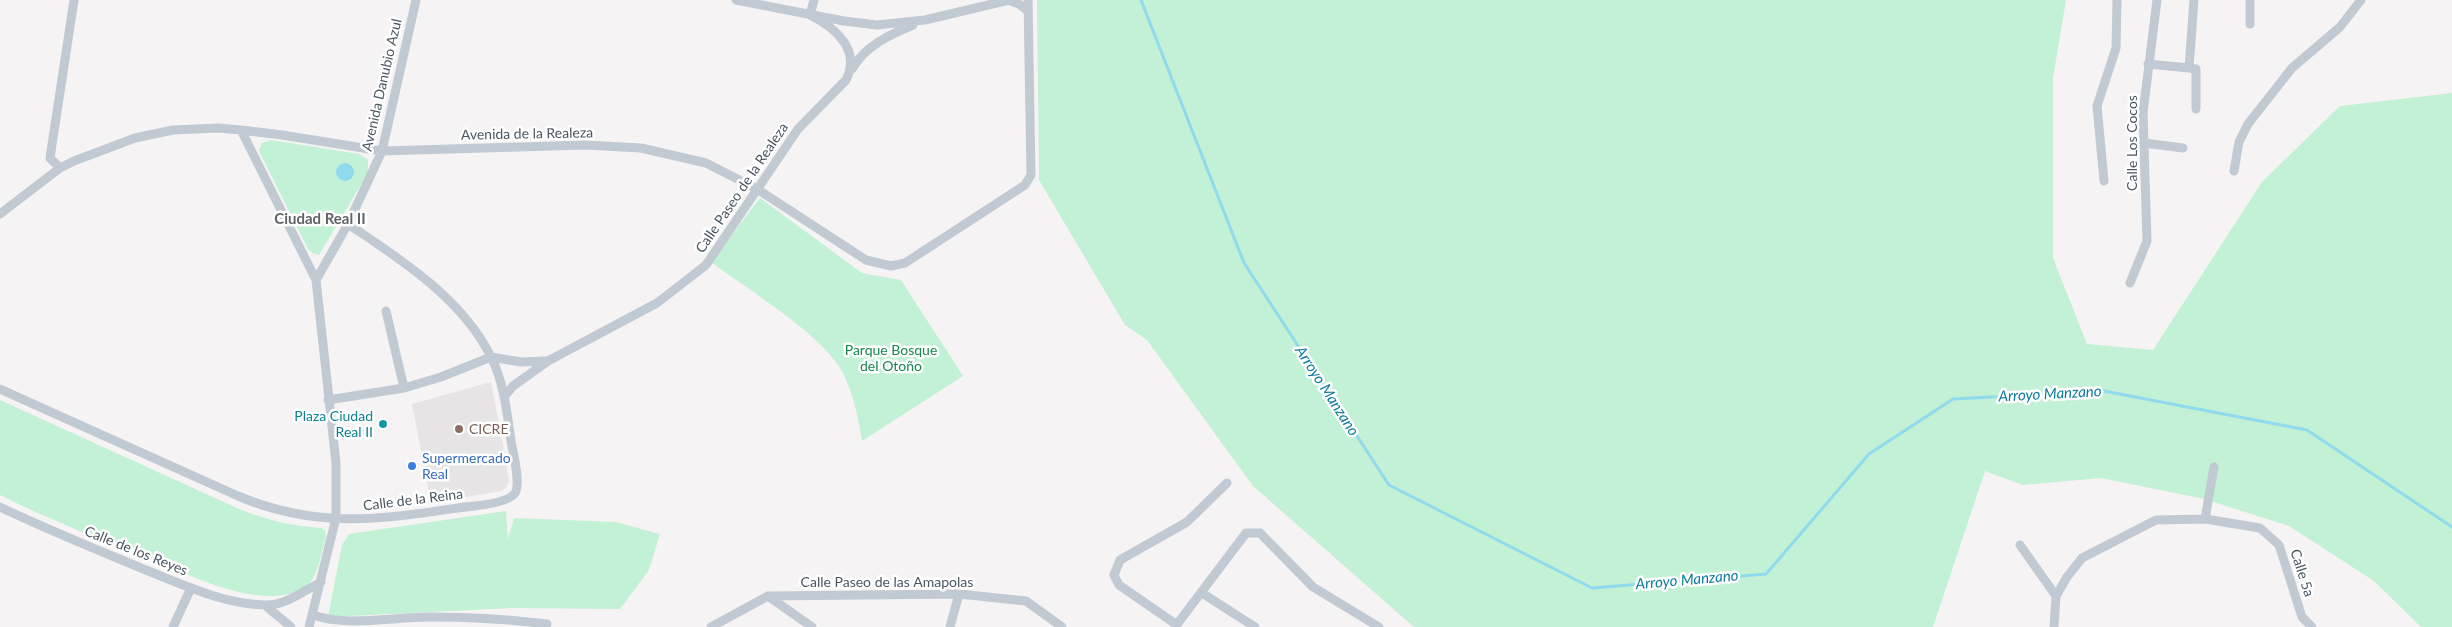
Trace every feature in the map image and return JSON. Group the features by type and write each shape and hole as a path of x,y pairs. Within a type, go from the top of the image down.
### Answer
{"street":[{"path":"60,168 50,158 74,0"},
{"path":"410,0 414,10"},
{"name":"Avenida Danubio Azul","path":"316,280 348,224 382,151 416,0"},
{"path":"736,0 810,15 877,24 925,20 1008,0 1019,4 1028,11"},
{"path":"810,15 814,0"},
{"path":"1028,0 1028,11"},
{"path":"2104,181 2097,106 2116,48 2117,0"},
{"name":"Calle Los Cocos","path":"2130,283 2147,241 2143,112 2157,0"},
{"path":"2189,68 2194,0"},
{"path":"2250,0 2250,24"},
{"path":"2234,171 2238,142 2248,124 2292,68 2340,27 2361,0"},
{"name":"Avenida de la Realeza","path":"0,214 60,168 149,134 197,128 240,130 382,151 586,145 641,148 706,163 757,189 854,253 874,263 891,266 905,263 1025,186 1031,175 1028,11"},
{"path":"810,15 830,26 848,48 852,62 846,80"},
{"name":"Calle Paseo de la Realeza","path":"504,397 513,386 548,361 657,303 706,265 798,129 846,80 856,60 885,37 925,20"},
{"path":"2148,64 2196,69 2196,109"},
{"path":"240,130 316,280 336,463 336,518 309,627"},
{"path":"2144,144 2183,148"},
{"name":"Calle de la Reina","path":"0,389 254,503 307,516 357,520 394,518 474,506 511,498 516,492 517,485 504,397 491,357 468,322 443,294 417,272 348,224"},
{"path":"386,311 404,388"},
{"path":"328,400 404,388 442,377 491,357"},
{"name":"Calle Paseo de la Realeza","path":"491,357 520,362 548,361"},
{"path":"2205,519 2214,467"},
{"path":"1227,483 1187,522 1120,560 1114,575 1119,585 1176,626 1246,533 1260,533 1313,587 1379,627"},
{"name":"Calle de los Reyes","path":"0,507 48,530 191,588 232,600 266,606 288,600 321,582"},
{"name":"Calle 5a","path":"2056,596 2067,577 2082,558 2156,520 2205,519 2260,528 2279,545 2302,617 2312,627"},
{"path":"2020,545 2056,596 2054,627"},
{"path":"173,627 191,588"},
{"path":"1202,593 1255,627"},
{"path":"950,627 960,594"},
{"name":"Calle Paseo de las Amapolas","path":"711,627 768,596 960,594 1026,601 1062,627"},
{"path":"768,596 812,627"},
{"path":"266,606 291,627"},
{"path":"313,615 326,620 343,622 428,617 506,620 547,624"}],"shaded area":[{"name":"CICRE","path":"491,382 509,481 506,488 501,491 431,503 412,404"}],"green space":[{"path":"1037,0 2066,0 2053,78 2053,258 2087,344 2153,350 2262,182 2340,106 2452,93 2452,627 2421,627 2374,581 2289,526 2204,499 2101,478 2023,485 1985,471 1933,627 1414,627 1253,486 1147,340 1125,325 1039,180"},
{"path":"271,140 359,154 368,160 368,173 319,255 312,253 308,249 261,155 259,150 262,143"},
{"name":"Parque Bosque del Otoño","path":"760,198 862,273 901,280 963,376 862,441 852,394 845,376 829,354 799,325 711,262"},
{"path":"0,400 239,509 279,522 325,530 326,537 314,576 307,586 290,594 256,595 226,589 57,521 0,495"},
{"path":"506,511 508,539 514,518 615,522 660,534 649,570 620,609 512,608 328,617 342,545 349,534"}],"water":[{"path":"345,163 351,166 354,172 351,178 345,181 339,178 336,172 339,166"}],"waterway":[{"name":"Arroyo Manzano","path":"1141,0 1244,263 1389,485 1592,588 1766,574 1869,454 1953,399 2104,391 2307,430 2452,527"}],"place":[{"name":"Plaza Ciudad Real II","path":"383,424"},
{"name":"CICRE","path":"459,429"},
{"name":"Supermercado Real","path":"412,466"}],"district":[{"name":"Ciudad Real II","path":"320,219"}]}
